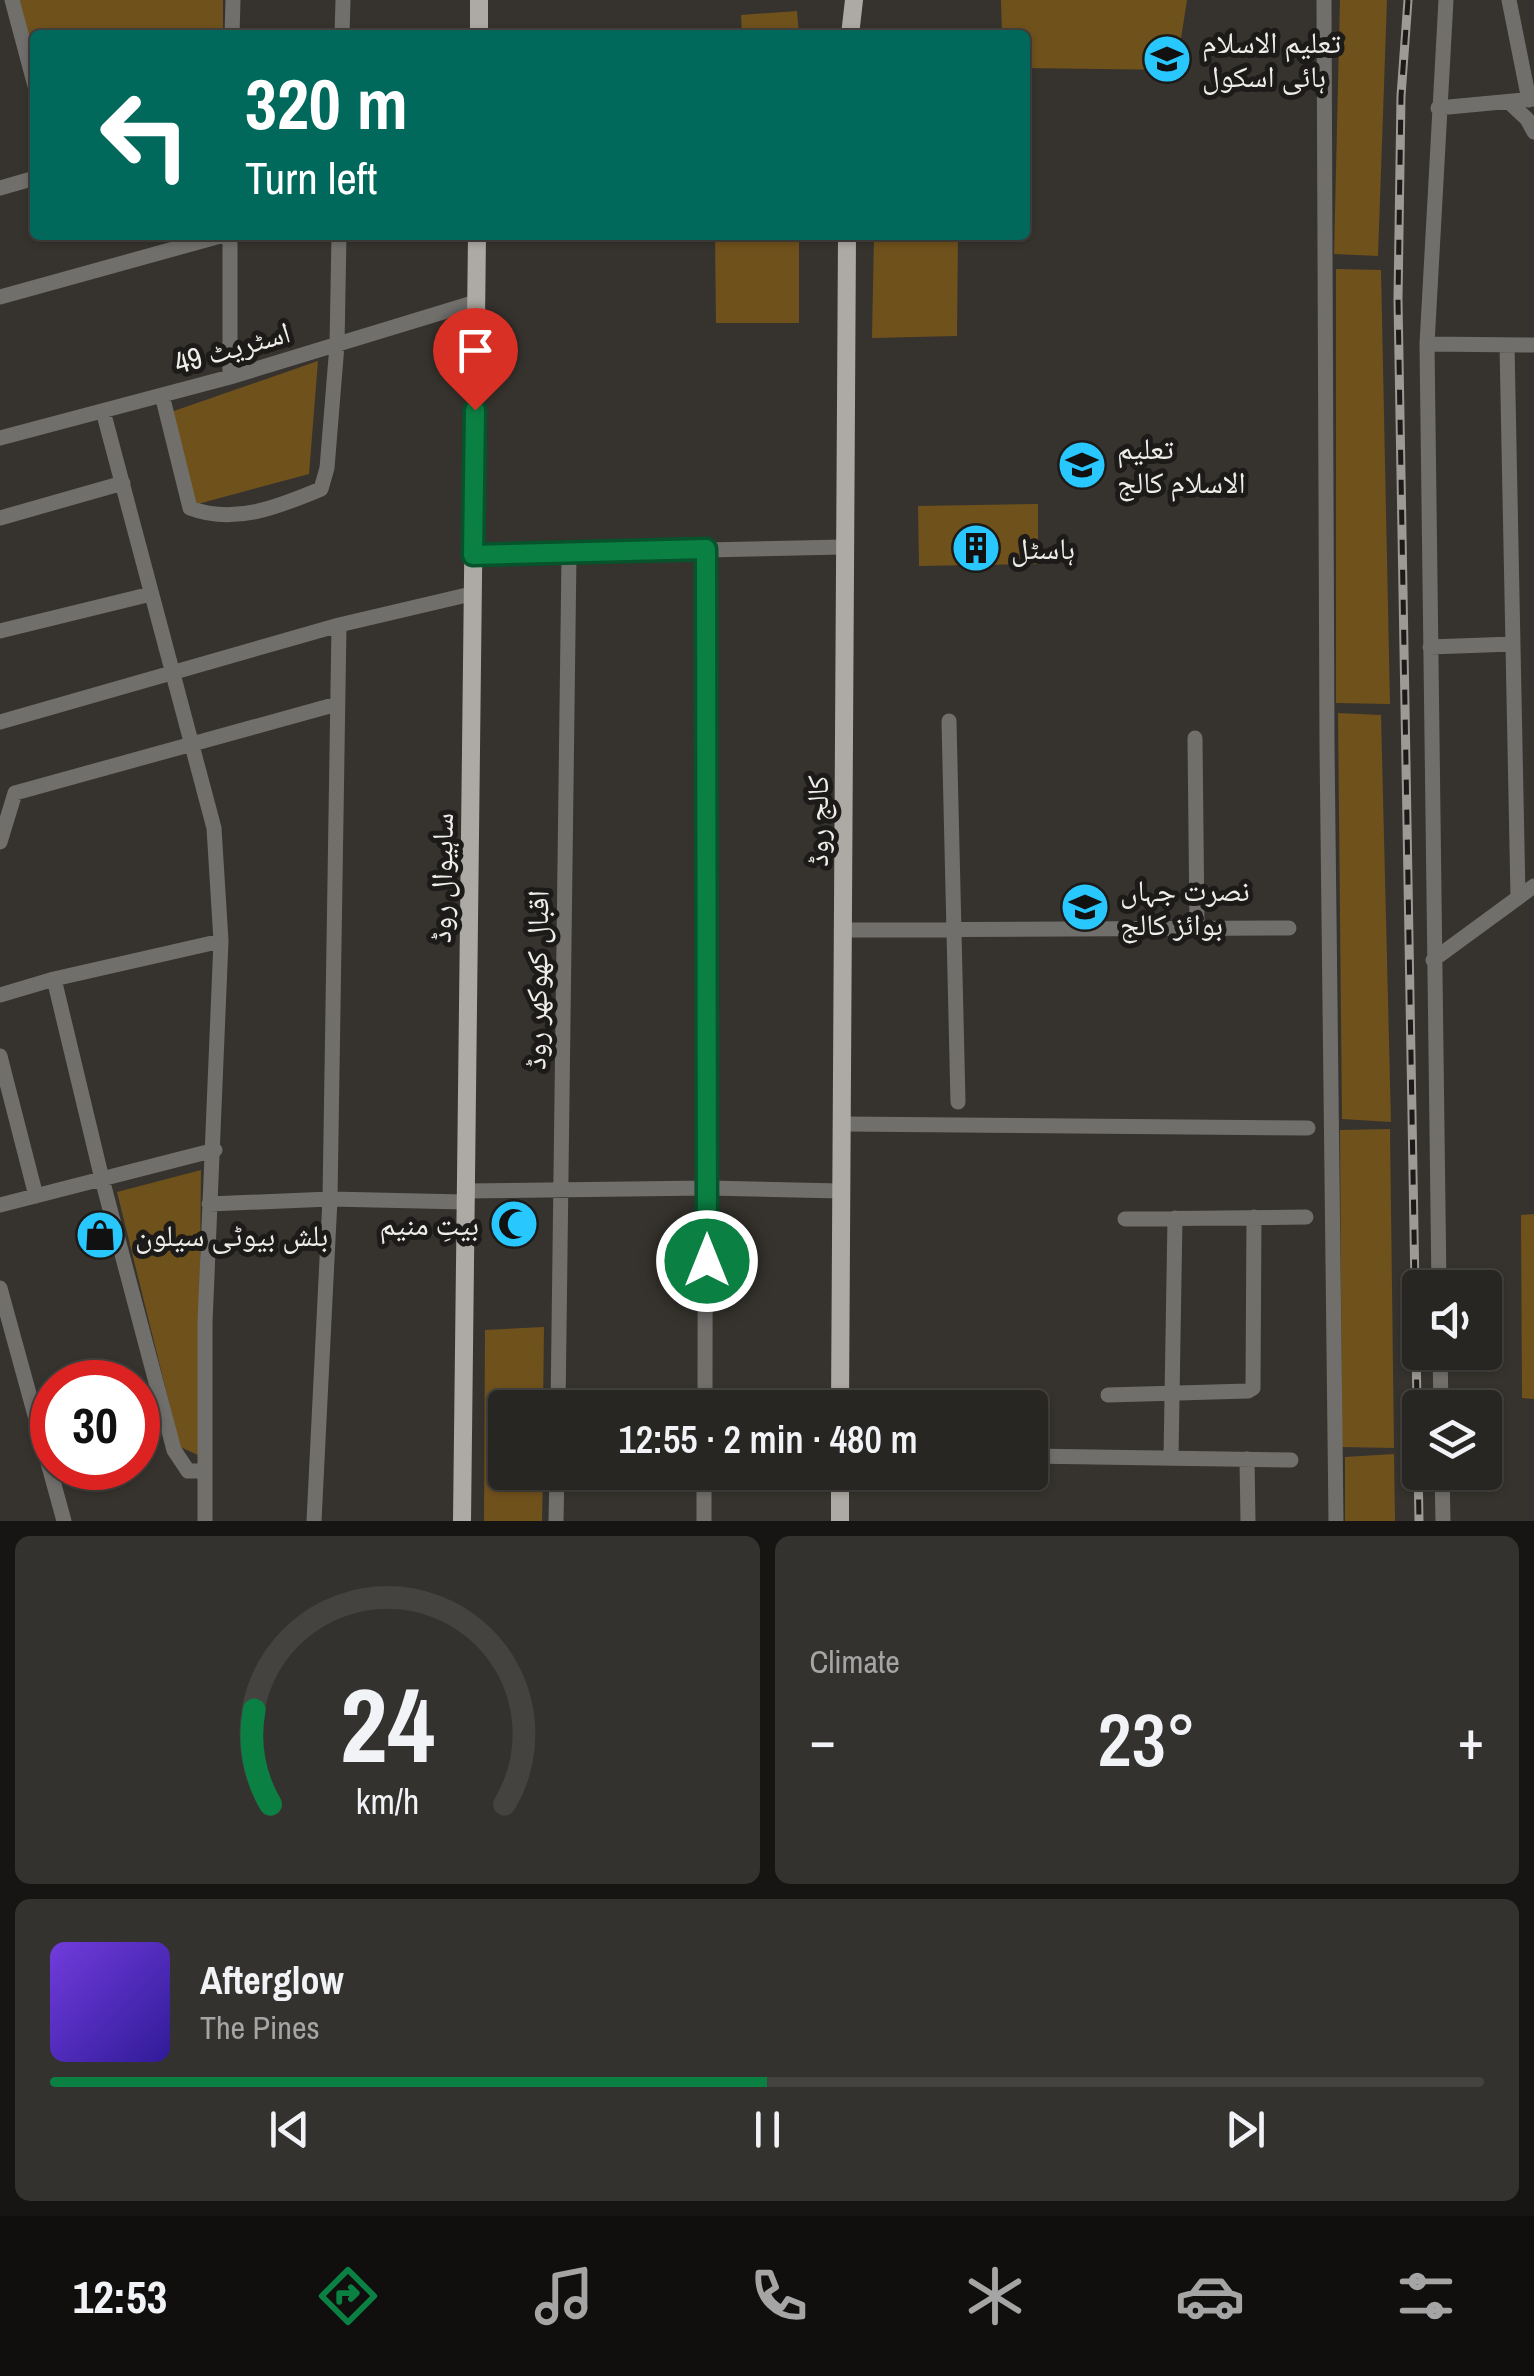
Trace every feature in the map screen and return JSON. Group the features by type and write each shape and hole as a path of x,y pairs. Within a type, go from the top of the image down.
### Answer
{"main road":[{"path":"479,30 480,0"},
{"path":"851,30 854,0"},
{"name":"ساہیوال روڈ","path":"462,1521 477,240"},
{"name":"کالج روڈ","path":"840,1390 848,240"},
{"path":"840,1490 840,1521"}],"street":[{"path":"12,0 30,67"},
{"path":"232,30 233,0"},
{"path":"342,30 343,0"},
{"path":"1324,0 1336,1521"},
{"path":"1439,1270 1427,344 1446,0"},
{"path":"1438,108 1531,100 1509,0"},
{"path":"1510,104 1527,119 1534,132"},
{"path":"0,188 30,179"},
{"path":"0,297 209,240"},
{"path":"227,240 230,377"},
{"path":"162,395 190,508 226,518 321,489 326,480 338,345 339,240"},
{"name":"اسٹریٹ 49","path":"0,438 230,377 476,302"},
{"path":"1427,344 1534,345"},
{"path":"1507,345 1518,898"},
{"path":"103,411 214,828 221,941 209,1204 206,1521"},
{"path":"0,518 123,483"},
{"path":"473,555 843,547"},
{"path":"705,1390 706,549"},
{"name":"اقبال کھوکھر روڈ","path":"558,1390 569,554"},
{"path":"0,631 151,594"},
{"path":"0,722 338,625 471,594"},
{"path":"314,1521 330,1200 338,625"},
{"path":"1430,646 1513,644"},
{"path":"0,842 15,793 336,704"},
{"path":"949,721 958,1102"},
{"path":"1195,738 1197,928"},
{"path":"1433,960 1534,886"},
{"path":"844,930 1289,928"},
{"path":"0,995 221,941"},
{"path":"54,979 174,1450 188,1471 205,1471"},
{"path":"0,1056 36,1196"},
{"path":"842,1124 1308,1128"},
{"path":"0,1205 214,1150"},
{"path":"209,1204 561,1190 840,1191"},
{"path":"1125,1219 1306,1217"},
{"path":"1171,1458 1175,1218"},
{"path":"1108,1395 1253,1388 1254,1218"},
{"path":"0,1288 64,1521"},
{"path":"1048,1456 1291,1460"},
{"path":"1247,1459 1248,1521"},
{"path":"556,1521 557,1490"},
{"path":"704,1490 704,1521"},
{"path":"1442,1490 1443,1521"}],"shaded area":[{"path":"18,0 223,0 223,30 30,30 30,48"},
{"path":"1001,0 1187,0 1176,70 1030,68 1030,30 1002,30"},
{"path":"1340,0 1387,0 1378,256 1334,254"},
{"path":"797,11 799,30 742,30 741,15"},
{"path":"715,240 799,240 799,323 716,323"},
{"path":"874,240 958,240 957,336 872,338"},
{"path":"1336,269 1381,270 1390,704 1336,703"},
{"path":"318,361 309,474 194,505 171,412"},
{"path":"1038,504 1038,564 919,566 918,506"},
{"path":"1338,713 1381,715 1391,1122 1342,1119"},
{"path":"1390,1129 1394,1448 1342,1447 1340,1130"},
{"path":"201,1170 198,1455 180,1447 117,1192"},
{"path":"1534,1214 1534,1399 1522,1398 1521,1215"},
{"path":"544,1327 543,1390 488,1390 488,1490 543,1490 542,1521 484,1521 485,1330"},
{"path":"1394,1454 1395,1521 1345,1521 1345,1457"}],"railway":[{"path":"1408,0 1401,96 1398,300 1419,1521"}],"place":[{"name":"تعلیم الاسلام ہائی اسکول","path":"1167,59"},
{"name":"تعلیم الاسلام کالج","path":"1082,465"},
{"name":"ہاسٹل","path":"976,548"},
{"name":"نصرت جہاں بوائز کالج","path":"1085,907"},
{"name":"بیتِ منیم","path":"514,1224"},
{"name":"بلش بیوٹی سیلون","path":"100,1235"}],"route":[{"path":"475,410 473,555 706,549 707,1261"}]}
